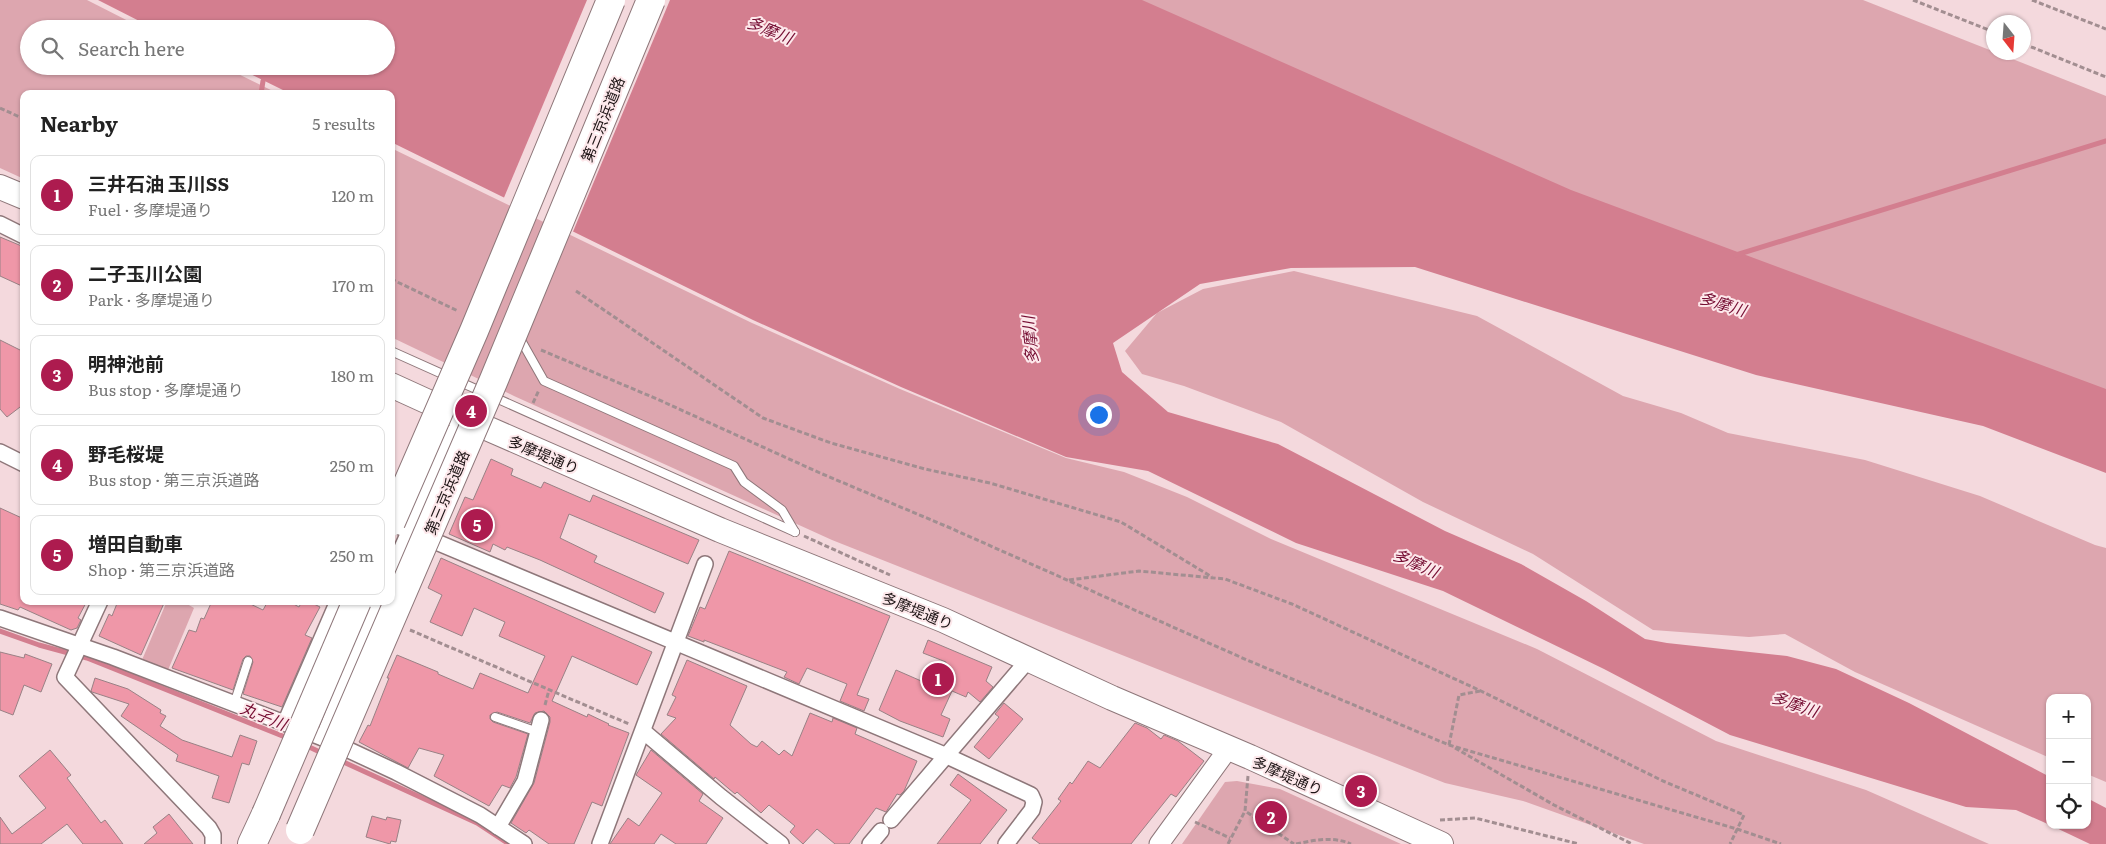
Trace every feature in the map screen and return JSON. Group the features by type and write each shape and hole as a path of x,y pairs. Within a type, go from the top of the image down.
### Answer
{"highway":[{"path":"397,525 474,331 611,0"},
{"name":"第三京浜道路","path":"297,837 497,373 651,0"},
{"path":"252,844 355,605"}],"main road":[{"path":"0,187 20,195"},
{"name":"多摩堤通り","path":"395,387 720,530 943,620 1112,698 1250,757 1441,844"}],"street":[{"path":"0,224 20,234"},
{"path":"395,541 397,525 453,432"},
{"path":"0,452 20,462"},
{"path":"397,525 675,640 947,756 1031,795 1034,802 1032,810 1006,844"},
{"path":"600,844 705,564"},
{"path":"98,605 65,677 209,828 213,844"},
{"path":"285,723 336,605"},
{"path":"322,738 377,605"},
{"path":"0,618 80,644 322,738 396,772 480,815 524,844"},
{"path":"870,844 1028,659"},
{"path":"498,827 525,781 540,726"},
{"path":"643,730 721,797 781,844"},
{"path":"1159,844 1228,749"}],"lane":[{"path":"395,353 795,532 782,510 744,482 734,466 544,381 522,342"},
{"path":"234,704 248,661"},
{"path":"495,717 540,726"}],"path":[{"path":"1913,0 1986,29"},
{"path":"2032,0 2106,29"},
{"path":"2031,47 2106,77"},
{"path":"0,108 20,117"},
{"path":"395,281 461,313"},
{"path":"576,292 763,418 831,443 925,470 990,483 1121,522 1213,578"},
{"path":"522,342 657,399 820,474 1068,580 1247,660 1449,745 1737,829 1781,844"},
{"path":"529,412 544,381"},
{"path":"1068,580 1139,571 1225,579 1292,604 1481,691 1663,782 1744,815 1730,844"},
{"path":"409,629 643,730"},
{"path":"1449,745 1459,695 1481,691"},
{"path":"1449,745 1554,805 1632,844"},
{"path":"1228,844 1245,811 1250,757"},
{"path":"1245,811 1295,844 1320,839 1343,841 1350,844"},
{"path":"1181,815 1230,838"},
{"path":"1438,820 1476,818 1579,844"}],"shaded area":[{"path":"0,0 87,0 126,20 20,20 20,75 240,75 271,90 20,90 20,177 0,168"},
{"path":"1140,0 1863,0 1986,49 1986,60 2015,60 2106,96 2106,391 1572,192"},
{"path":"395,150 752,323 900,389 1066,458 1124,472 1187,497 1271,539 1537,649 1716,741 1866,790 1989,844 1644,844 1523,801 1445,783 832,540 514,396 395,339"},
{"path":"1294,271 1477,316 1623,396 1681,413 1728,433 1865,460 1980,496 2106,548 2106,782 2091,776 2091,694 2046,694 2046,756 1855,672 1785,634 1749,637 1653,630 1533,554 1423,502 1281,422 1184,386 1142,374 1125,351 1157,313 1203,289"},
{"path":"165,605 189,605 194,608 168,670 142,660"},
{"path":"1237,781 1280,789 1401,844 1182,844 1225,782"}],"water":[{"name":"多摩川","path":"98,0 1142,0 1571,190 2106,389 2106,473 1983,426 1756,375 1415,267 1291,268 1200,284 1113,343 1122,372 1168,412 1278,444 1445,531 1521,564 1586,601 1645,639 1787,656 1836,669 1909,703 2046,775 2046,823 2016,810 1966,807 1730,735 1604,669 1443,591 1296,543 1148,471 1066,457 901,387 753,320 395,144 395,90 283,90 252,75 395,75 395,20 137,20"},
{"path":"2091,800 2106,808 2106,844 2090,844 2058,829 2091,829"}],"pier":[{"path":"587,0 670,0 572,234 503,200"}],"building":[{"path":"0,237 20,245 20,285 0,276"},
{"path":"0,340 20,350 20,407 7,417 0,409"},
{"path":"491,459 513,469 511,475 541,488 544,482 590,502 593,495 699,540 688,564 569,514 560,538 597,556 594,562 664,593 655,613 540,560 507,547 505,550 493,544 490,552 449,534 465,497 473,500"},
{"path":"0,508 20,517 20,605 85,605 78,618 81,620 77,628 71,630 20,607 18,610 0,604"},
{"path":"729,551 890,616 857,695 869,699 864,711 840,701 847,684 807,668 799,684 784,677 787,672 704,640 704,642 688,636 700,607 705,609"},
{"path":"441,558 652,652 637,685 572,656 552,701 587,717 588,714 608,725 629,733 602,806 592,802 574,844 549,844 529,830 526,833 511,823 534,783 550,722 550,717 544,711 535,713 530,723 497,712 490,715 490,719 493,722 528,734 516,777 510,788 502,785 489,806 434,776 444,755 419,748 408,768 359,742 368,725 370,726 397,655 473,689 480,673 528,693 545,656 499,636 505,622 474,608 462,636 430,622 442,595 428,588"},
{"path":"116,605 163,605 141,655 99,636 109,614 112,616"},
{"path":"210,605 252,605 263,610 266,605 295,605 299,607 300,605 316,605 320,607 305,635 312,638 282,707 243,694 253,662 250,656 246,656 243,659 233,690 172,668 189,630 196,632 201,618 204,619"},
{"path":"928,640 992,667 986,681 993,687 980,702 968,692 966,697 952,691 941,715 950,719 943,737 900,721 879,710 896,670 935,687 946,662 923,653"},
{"path":"0,652 24,658 25,654 52,664 41,692 24,685 13,715 0,710"},
{"path":"687,660 747,686 730,725 751,744 757,747 762,741 779,755 784,750 792,756 810,713 832,722 833,718 857,728 855,734 917,761 904,791 900,795 897,794 886,812 876,808 849,844 835,844 817,829 803,844 790,832 795,826 769,805 761,813 737,792 735,794 715,777 714,779 661,734 676,718 667,715 676,697 672,695"},
{"path":"95,678 128,689 161,710 160,713 166,716 160,726 182,740 232,757 240,735 257,741 249,765 242,763 229,803 212,798 219,776 176,761 178,755 121,716 129,704 91,691"},
{"path":"1004,703 1023,719 989,759 974,747 999,717 995,714"},
{"path":"1135,723 1147,728 1161,739 1164,735 1178,741 1204,761 1176,797 1171,794 1131,844 1040,844 1032,838 1061,801 1058,799 1070,782 1072,784 1088,761 1100,768"},
{"path":"50,750 71,775 67,778 101,823 105,820 123,844 83,844 67,824 41,844 0,844 0,817 12,834 46,808 19,776"},
{"path":"651,750 703,794 699,801 723,818 706,844 676,844 661,834 654,844 610,844 628,818 639,826 662,793 636,775"},
{"path":"958,774 1007,810 980,844 937,844 971,800 950,785"},
{"path":"169,814 193,844 144,844 157,833 153,827"},
{"path":"372,816 386,820 387,817 401,820 396,842 391,841 390,844 366,837"}],"waterway":[{"path":"262,90 263,81"},
{"path":"1736,255 2106,141"},
{"name":"丸子川","path":"0,631 39,645 87,658 290,739"},
{"name":"丸子川","path":"305,745 324,754"},
{"name":"丸子川","path":"339,760 477,823 509,844"}],"place":[{"name":"野毛桜堤","path":"471,411"},
{"name":"増田自動車","path":"477,525"},
{"name":"三井石油 玉川SS","path":"938,679"},
{"name":"明神池前","path":"1361,791"},
{"name":"二子玉川公園","path":"1271,817"}]}
